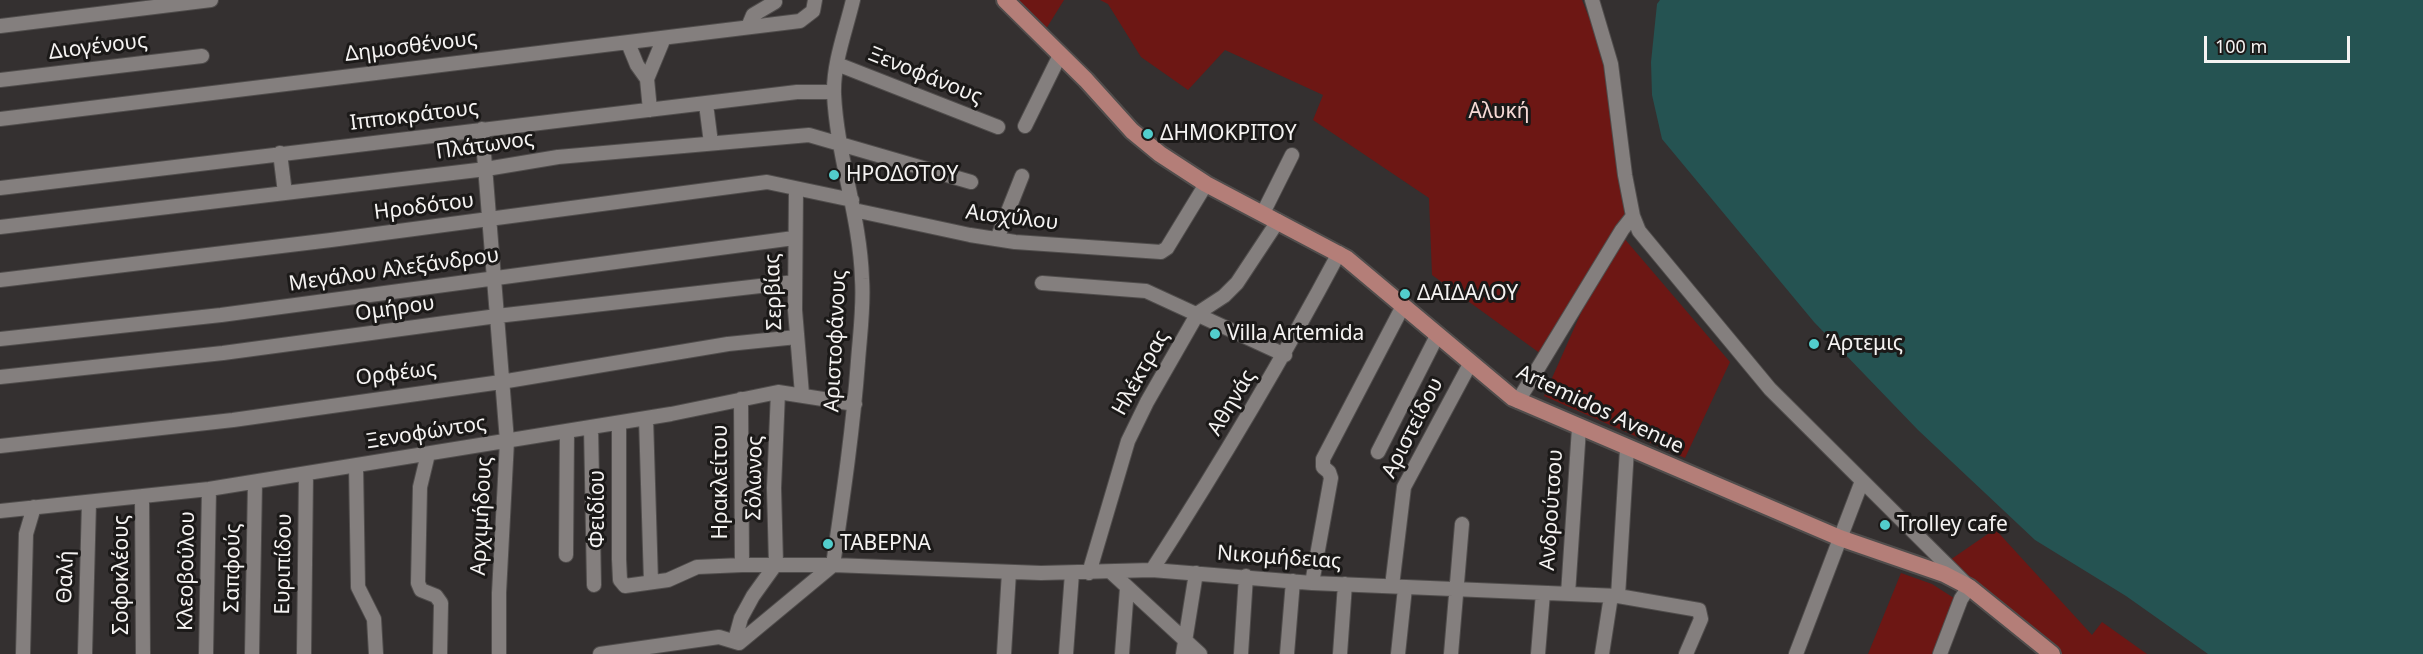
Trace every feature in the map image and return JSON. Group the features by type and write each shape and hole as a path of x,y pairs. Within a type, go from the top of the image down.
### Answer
{"main road":[{"name":"Artemidos Avenue","path":"1005,0 1086,80 1132,131 1173,164 1206,184 1340,253 1470,364 1518,401 1840,538 1932,568 1969,588 2052,654"}],"street":[{"path":"0,26 211,0"},
{"name":"Δημοσθένους","path":"0,119 800,21 813,11 815,0"},
{"name":"Αριστοφάνους","path":"833,565 855,404 862,279 853,205 834,92 837,64 853,0"},
{"path":"1592,0 1611,64 1633,216 1642,234 1770,389 1969,588 1961,599 1940,654"},
{"path":"769,25 776,1"},
{"path":"748,27 753,15 776,1"},
{"path":"650,110 647,79 664,38"},
{"path":"628,43 637,65 647,79"},
{"path":"1025,126 1060,55"},
{"name":"Διογένους","path":"0,80 202,56"},
{"name":"Ξενοφάνους","path":"837,64 998,127"},
{"name":"Ιπποκράτους","path":"0,188 796,92 834,92"},
{"path":"706,104 711,143"},
{"name":"Αρχιμήδους","path":"482,129 507,441 499,593 499,654"},
{"name":"Πλάτωνος","path":"0,227 486,169 558,157 809,135 841,142 970,182"},
{"path":"279,153 285,193"},
{"name":"Ηλέκτρας","path":"1089,573 1128,441 1147,402 1198,313 1224,296 1237,283 1270,217 1292,155"},
{"path":"996,239 1022,176"},
{"name":"Ηροδότου","path":"0,280 490,220 767,182 853,205"},
{"name":"Αισχύλου","path":"853,205 996,239 1161,252 1167,248 1206,184"},
{"name":"Σερβίας","path":"796,189 795,282 802,394"},
{"path":"1518,401 1622,230 1633,216"},
{"name":"Μεγάλου Αλεξάνδρου","path":"0,339 221,315 794,238"},
{"name":"Αθηνάς","path":"1152,570 1285,356 1340,253"},
{"name":"Ομήρου","path":"0,377 223,353 497,316 795,282"},
{"path":"1042,283 1146,291 1198,313 1285,356"},
{"path":"1312,584 1331,478 1322,464 1403,306"},
{"path":"1378,452 1437,336"},
{"name":"Ορφέως","path":"0,446 233,420 501,382 728,344 797,337"},
{"name":"Αριστείδου","path":"1398,654 1404,487 1470,364"},
{"name":"Ξενοφώντος","path":"0,511 255,482 567,432 778,392 855,404"},
{"name":"Σόλωνος","path":"776,564 774,488 778,392"},
{"name":"Ηρακλείτου","path":"741,399 742,565"},
{"path":"646,418 651,582"},
{"name":"Φειδίου","path":"619,423 620,580 622,585 631,586"},
{"path":"591,427 594,585"},
{"name":"Ανδρούτσου","path":"1568,594 1579,428"},
{"path":"566,555 567,432"},
{"path":"1602,654 1615,596 1627,449"},
{"path":"428,454 420,487 418,583 421,590 436,596 441,603 440,654"},
{"path":"356,465 358,587 374,619 376,654"},
{"name":"Ευριπίδου","path":"304,654 306,474"},
{"path":"1796,654 1862,481"},
{"name":"Σαπφούς","path":"252,654 255,482"},
{"name":"Κλεοβούλου","path":"207,654 209,489"},
{"name":"Σοφοκλέους","path":"142,496 143,654"},
{"name":"Θαλή","path":"85,654 89,502"},
{"path":"23,654 26,534 34,507"},
{"path":"1451,654 1462,524"},
{"path":"737,646 741,618 753,596 776,564"},
{"name":"Νικομήδειας","path":"631,586 668,580 697,567 776,564 1009,572 1089,573 1152,570 1246,576 1312,584 1615,596 1696,609 1702,616 1686,654"},
{"path":"737,646 833,565"},
{"path":"1004,654 1009,572"},
{"path":"1111,572 1184,648 1200,654"},
{"path":"1066,654 1072,573"},
{"path":"1184,648 1196,573"},
{"path":"1240,654 1246,576"},
{"path":"1287,654 1293,581"},
{"path":"1340,654 1345,584"},
{"path":"1122,654 1127,588"},
{"path":"1538,654 1543,593"},
{"path":"600,654 664,649 719,637 737,646"}],"green space":[{"path":"1013,0 1064,0 1046,29 1015,5"},
{"name":"Αλυκή","path":"1100,0 1582,0 1598,40 1604,65 1626,209 1624,219 1541,354 1432,275 1429,198 1313,120 1323,95 1225,50 1188,90 1141,57 1108,4"},
{"path":"1623,237 1730,362 1685,458 1544,396 1584,306"},
{"path":"1995,529 2092,635 2102,622 2147,654 2057,654 1950,560"},
{"path":"1901,573 1932,584 1957,600 1935,654 1868,654"}],"water":[{"path":"1660,0 2423,0 2423,654 2208,654 2126,596 2035,540 1918,430 1814,322 1662,139 1652,95 1651,62 1657,4"}],"place":[{"name":"ΔΗΜΟΚΡΙΤΟΥ","path":"1148,134"},
{"name":"ΗΡΟΔΟΤΟΥ","path":"834,175"},
{"name":"ΔΑΙΔΑΛΟΥ","path":"1405,294"},
{"name":"Villa Artemida","path":"1215,334"},
{"name":"Άρτεμις","path":"1814,344"},
{"name":"Trolley cafe","path":"1885,525"},
{"name":"ΤΑΒΕΡΝΑ","path":"828,544"}]}
